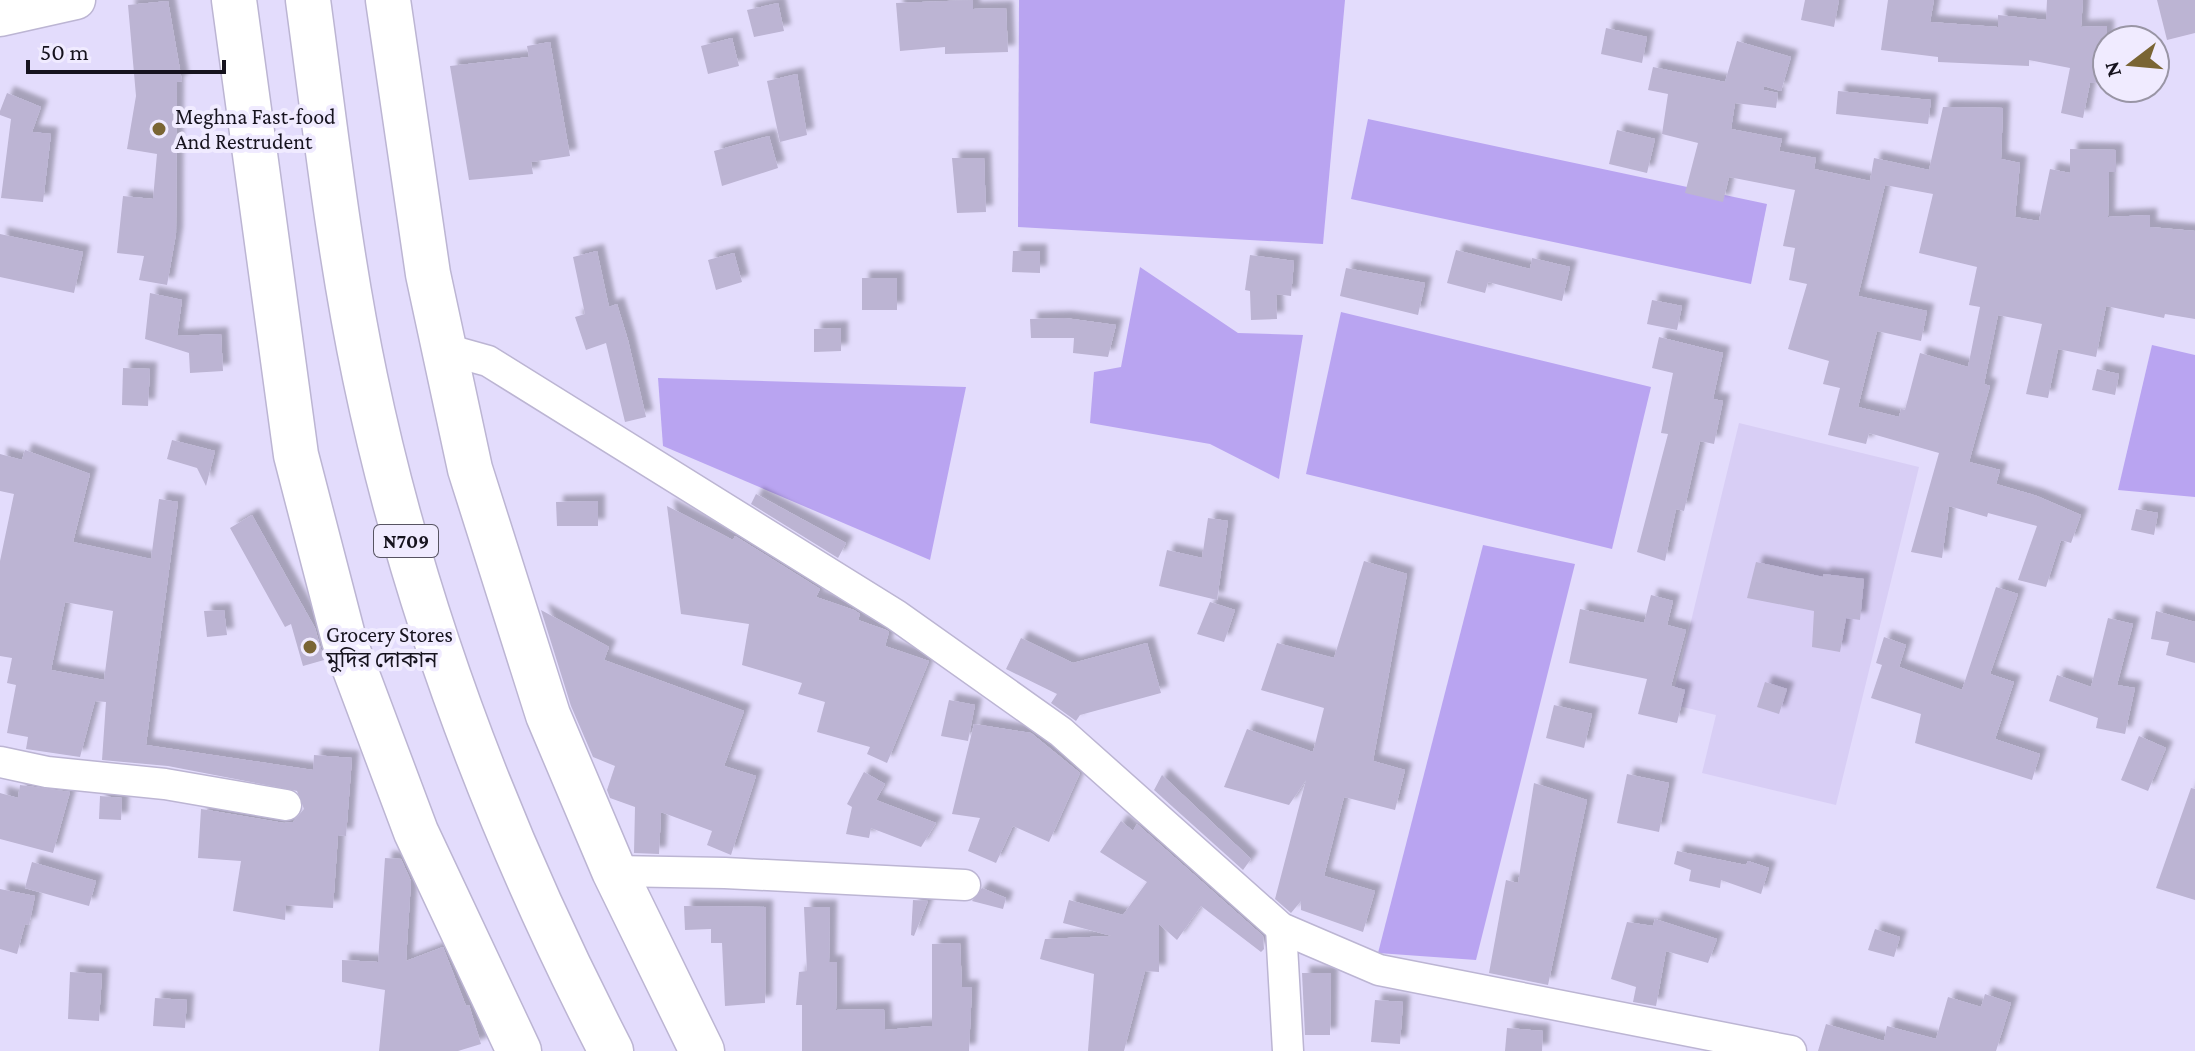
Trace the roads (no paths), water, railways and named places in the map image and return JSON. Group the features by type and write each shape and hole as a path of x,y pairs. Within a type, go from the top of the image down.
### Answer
{"highway":[{"path":"234,0 296,455 344,640 416,832 519,1051"},
{"name":"N709","path":"308,0 328,153 365,376 396,508 437,646 491,795 611,1051"},
{"path":"388,0 428,274 470,469 548,715 614,871 702,1051"}],"main road":[{"path":"0,17 76,0"}],"street":[{"path":"445,349 488,361 896,615 1061,732 1281,928 1379,970 1717,1044 1791,1051"},
{"path":"0,762 47,772 165,784 286,805"},
{"path":"614,871 725,873 965,885"},
{"path":"1281,928 1288,1051"}],"place":[{"name":"Meghna Fast-food And Restrudent","path":"159,129"},
{"name":"Grocery Stores মুদির দোকান","path":"310,647"}]}
